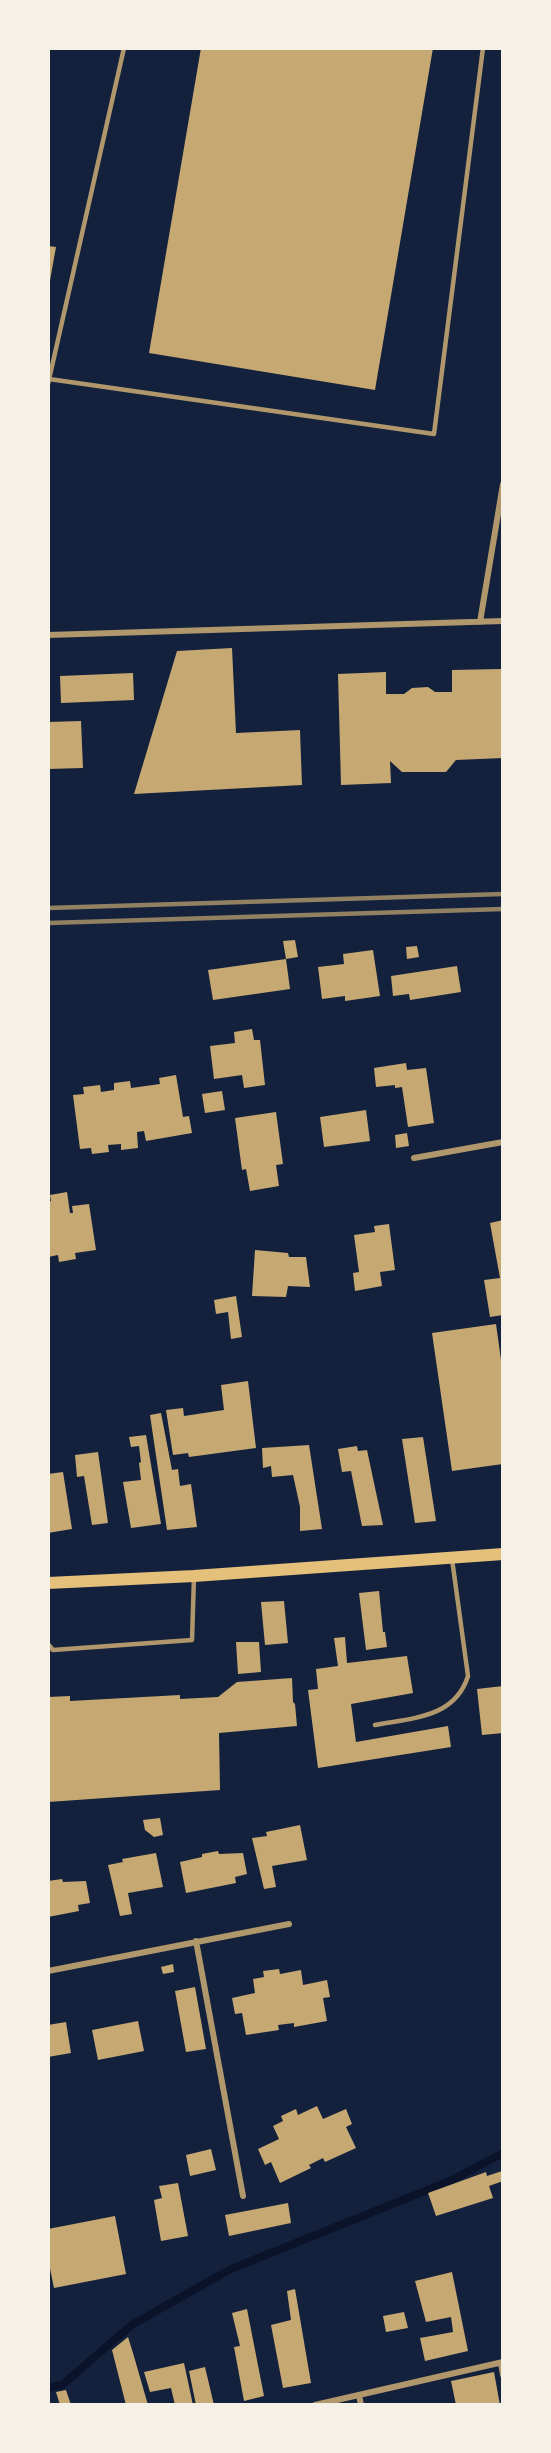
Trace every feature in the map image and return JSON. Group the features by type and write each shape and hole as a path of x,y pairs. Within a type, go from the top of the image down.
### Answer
{"main road":[{"path":"48,1583 194,1576 503,1554"}],"street":[{"path":"480,622 503,484"},
{"path":"48,634 503,621"},
{"path":"414,1158 503,1142"},
{"path":"48,1971 289,1923"},
{"path":"196,1941 243,2196"},
{"path":"315,2405 502,2363 503,2375"},
{"path":"359,2395 360,2405"}],"lane":[{"path":"124,48 49,382 434,434 483,48"},
{"path":"375,1725 421,1717 448,1707 464,1690 468,1676 452,1558"},
{"path":"48,1644 53,1650 192,1640 194,1576"}],"building":[{"path":"201,48 433,48 375,390 149,353"},
{"path":"48,246 56,247 49,286 48,286"},
{"path":"232,648 236,733 300,730 302,785 134,794 177,651"},
{"path":"501,669 503,758 456,760 446,772 402,772 390,761 391,783 341,785 338,674 386,672 386,694 404,694 412,688 428,687 435,692 452,692 452,670"},
{"path":"133,673 134,700 61,703 60,676"},
{"path":"81,721 83,768 48,769 48,722"},
{"path":"295,940 298,957 286,959 283,941"},
{"path":"417,946 419,957 407,959 406,947"},
{"path":"373,950 380,996 345,1001 345,996 322,999 318,967 344,964 343,954"},
{"path":"286,959 290,989 213,1000 208,970"},
{"path":"457,966 461,992 410,1000 409,994 393,996 391,976"},
{"path":"252,1029 254,1040 260,1040 265,1085 244,1088 242,1075 214,1079 210,1046 235,1043 234,1032"},
{"path":"406,1063 407,1070 426,1068 434,1123 408,1127 402,1087 395,1088 395,1085 376,1087 374,1068"},
{"path":"176,1075 183,1117 189,1116 192,1133 146,1141 144,1131 137,1132 138,1148 121,1150 121,1144 108,1145 109,1152 92,1154 91,1148 80,1149 73,1095 84,1094 83,1087 100,1085 101,1092 114,1090 114,1083 130,1081 131,1088 160,1084 159,1078"},
{"path":"222,1091 225,1110 205,1113 202,1094"},
{"path":"366,1110 370,1141 324,1147 320,1117"},
{"path":"276,1112 283,1164 276,1165 279,1186 250,1191 246,1169 242,1170 235,1118"},
{"path":"407,1133 409,1146 396,1148 395,1135"},
{"path":"67,1192 70,1213 73,1213 72,1206 89,1204 96,1250 75,1253 76,1259 59,1262 58,1255 48,1257 48,1202 51,1201 50,1195"},
{"path":"503,1220 503,1315 490,1317 484,1280 500,1278 490,1223"},
{"path":"389,1224 395,1270 380,1272 382,1286 355,1291 353,1273 359,1272 354,1235 375,1232 374,1226"},
{"path":"255,1250 288,1253 289,1257 306,1257 310,1287 288,1286 286,1297 252,1296"},
{"path":"236,1296 242,1337 231,1339 228,1312 216,1314 214,1300"},
{"path":"496,1324 503,1374 503,1464 452,1471 432,1333"},
{"path":"248,1381 256,1448 189,1457 188,1453 173,1455 166,1410 183,1408 184,1416 224,1410 221,1385"},
{"path":"161,1413 172,1470 178,1469 180,1486 191,1484 197,1527 167,1530 150,1415"},
{"path":"146,1435 161,1524 131,1528 123,1482 141,1480 139,1463 141,1462 139,1446 131,1447 129,1437"},
{"path":"423,1437 436,1521 415,1523 402,1439"},
{"path":"309,1445 322,1529 300,1531 300,1507 293,1475 272,1477 271,1466 263,1468 262,1448"},
{"path":"357,1446 358,1451 367,1450 383,1525 362,1526 351,1471 342,1472 338,1449"},
{"path":"98,1452 108,1523 92,1525 84,1476 77,1477 75,1455"},
{"path":"63,1472 72,1529 48,1533 48,1474"},
{"path":"379,1591 383,1632 385,1632 387,1647 366,1650 359,1593"},
{"path":"284,1601 288,1643 265,1645 261,1602"},
{"path":"345,1637 347,1663 407,1656 413,1693 351,1704 356,1742 448,1726 451,1747 318,1768 308,1690 318,1689 316,1669 338,1666 334,1638"},
{"path":"236,1642 259,1642 261,1672 238,1674"},
{"path":"292,1678 297,1726 219,1733 220,1790 48,1802 48,1697 70,1696 70,1701 180,1695 180,1699 218,1697 237,1682"},
{"path":"503,1686 503,1733 482,1735 477,1689"},
{"path":"160,1818 163,1835 154,1837 145,1830 143,1820"},
{"path":"300,1825 307,1860 272,1866 276,1887 264,1889 252,1838 267,1836 266,1832"},
{"path":"218,1851 219,1854 243,1853 247,1874 235,1877 236,1883 186,1893 180,1862"},
{"path":"156,1853 163,1887 128,1893 132,1914 120,1916 108,1865 123,1862 122,1859"},
{"path":"62,1879 63,1882 86,1881 90,1903 78,1905 79,1911 48,1917 48,1881"},
{"path":"173,1964 174,1972 163,1974 161,1967"},
{"path":"279,1969 280,1974 301,1970 303,1985 327,1980 330,1997 323,1998 327,2021 294,2027 294,2023 278,2025 279,2030 246,2035 242,2013 235,2014 232,1998 255,1993 253,1979 264,1977 263,1971"},
{"path":"195,1987 206,2049 186,2052 175,1991"},
{"path":"138,2021 144,2051 98,2060 92,2030"},
{"path":"66,2022 71,2053 48,2057 48,2025"},
{"path":"317,2106 323,2119 346,2109 352,2124 346,2127 356,2148 325,2162 323,2158 309,2165 311,2168 280,2183 271,2162 265,2165 258,2149 279,2139 273,2126 283,2121 281,2116 296,2109 298,2115"},
{"path":"211,2149 216,2170 190,2176 186,2155"},
{"path":"502,2171 503,2181 489,2186 493,2198 436,2216 428,2193 486,2172 487,2176"},
{"path":"178,2183 188,2236 161,2241 154,2200 162,2198 159,2186"},
{"path":"288,2203 291,2223 229,2236 225,2215"},
{"path":"115,2216 126,2274 54,2288 48,2259 48,2229"},
{"path":"452,2272 468,2351 425,2361 420,2338 453,2332 451,2317 426,2322 415,2281"},
{"path":"295,2289 311,2383 283,2388 271,2325 291,2320 287,2291"},
{"path":"247,2309 264,2396 244,2401 234,2347 240,2346 232,2313"},
{"path":"404,2312 408,2328 386,2332 383,2316"},
{"path":"128,2337 148,2405 126,2405 112,2350"},
{"path":"184,2363 193,2405 175,2405 171,2388 150,2392 144,2372"},
{"path":"205,2367 214,2405 196,2405 189,2371"},
{"path":"494,2372 500,2405 456,2405 451,2381"},
{"path":"66,2390 71,2405 60,2405 56,2392"}],"waterway":[{"path":"48,2388 62,2385 133,2324 231,2269 450,2181 503,2153"}],"railway":[{"path":"48,908 503,894"},
{"path":"48,923 503,909"}]}
